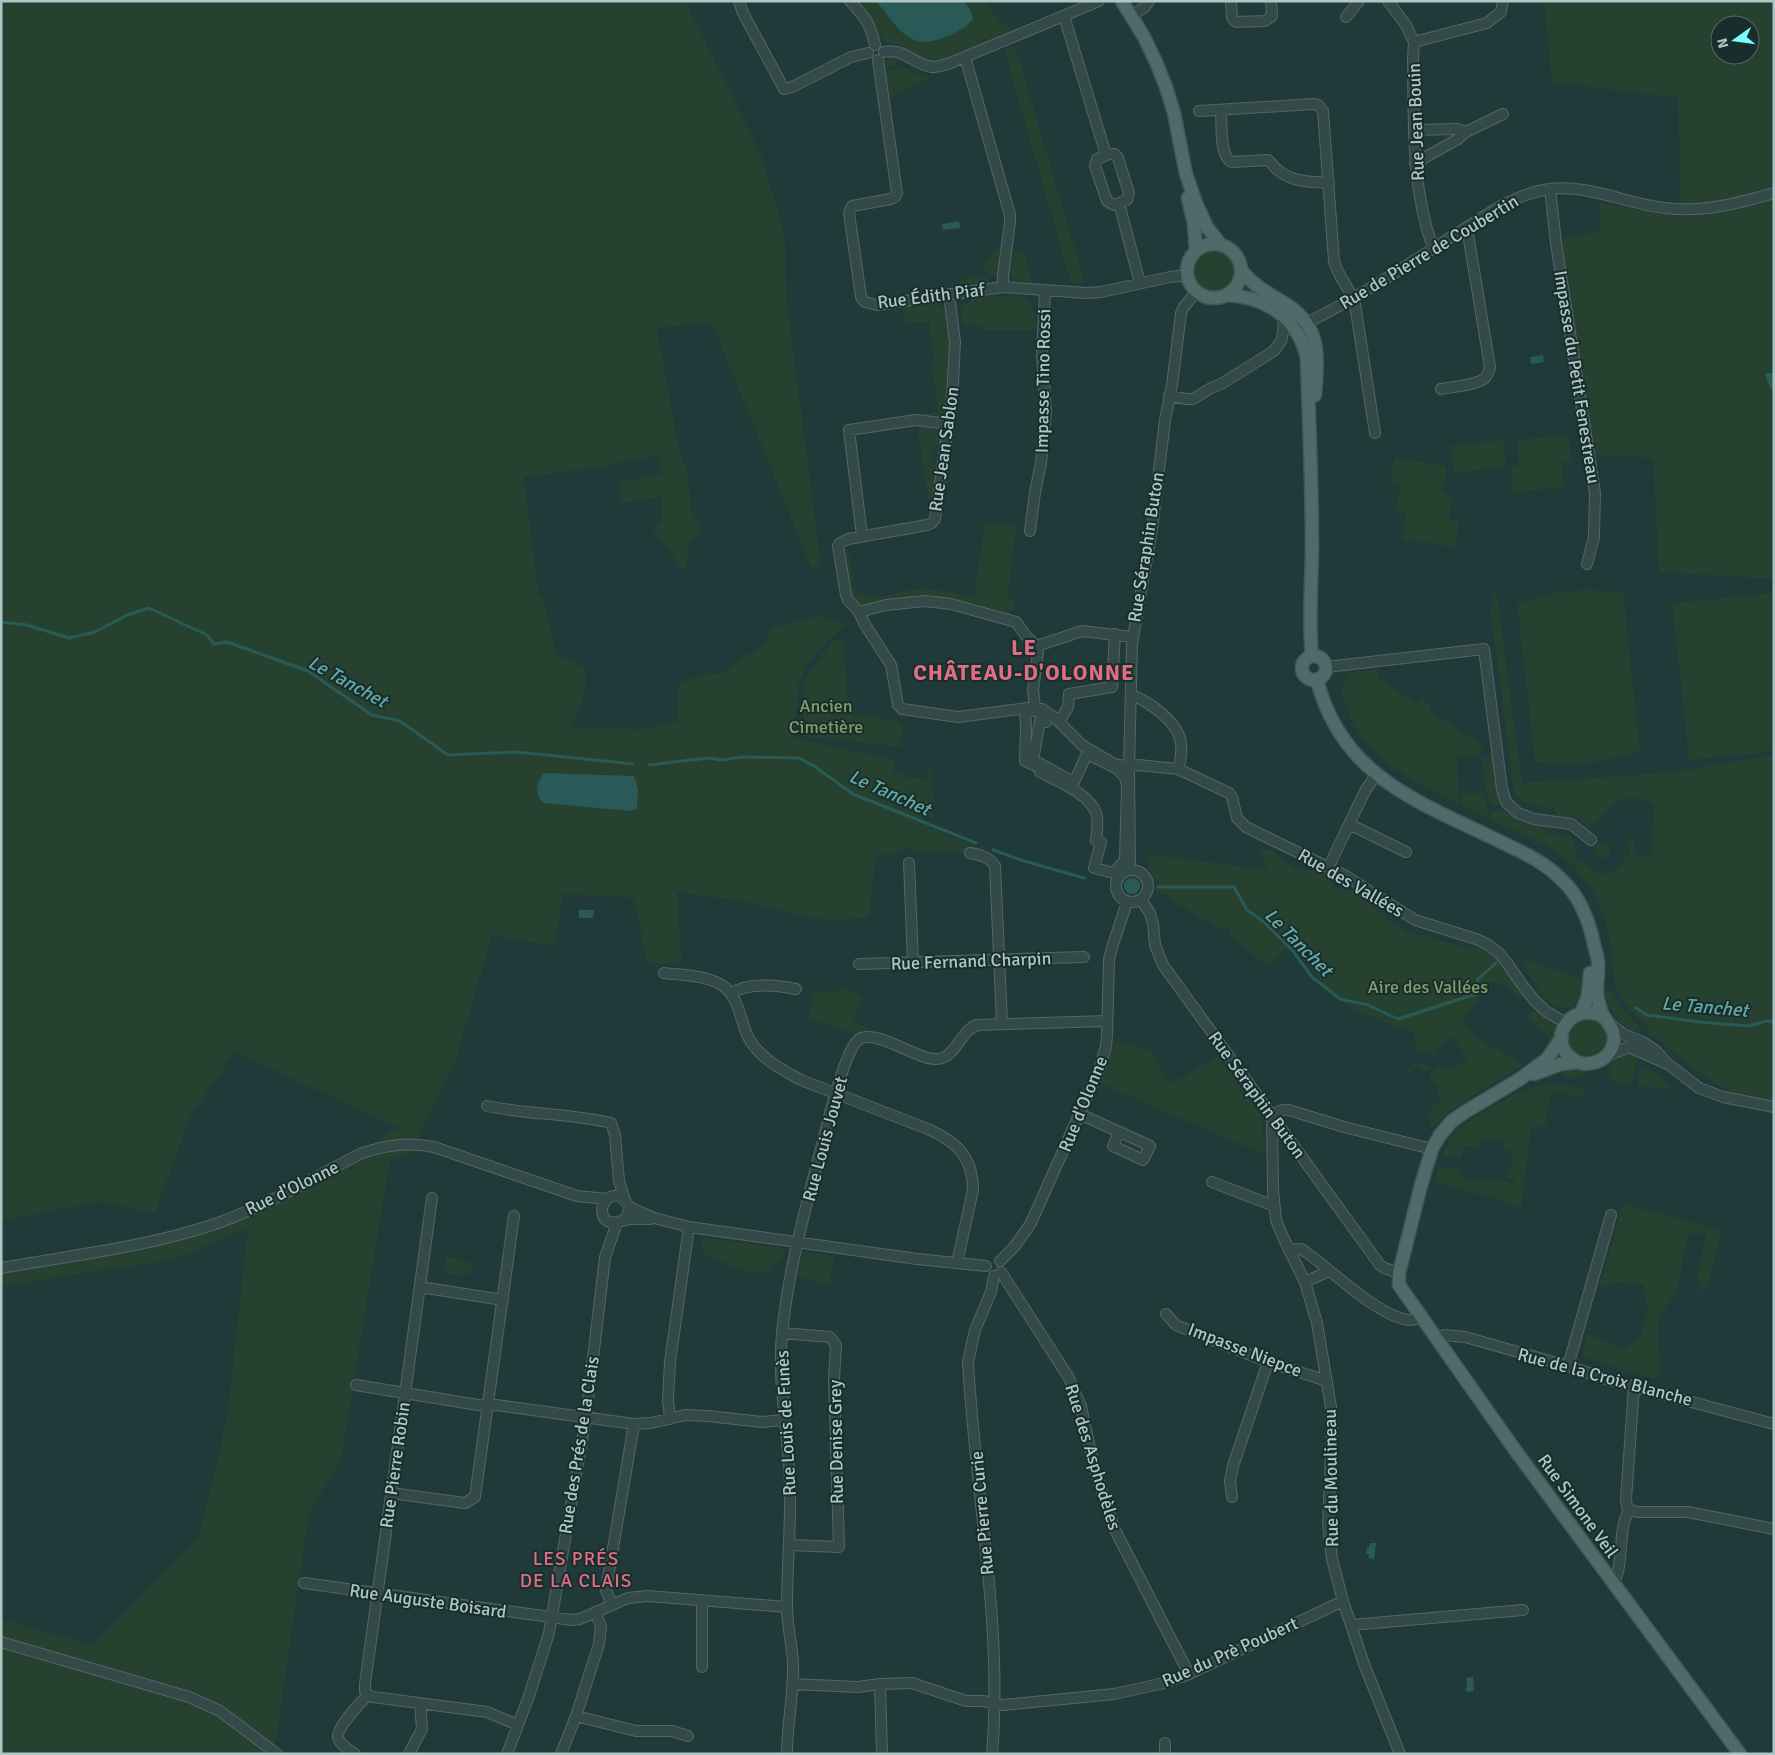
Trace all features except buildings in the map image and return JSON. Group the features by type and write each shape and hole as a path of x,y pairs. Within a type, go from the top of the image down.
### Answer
{"main road":[{"path":"1122,1 1152,54 1166,87 1174,113 1186,174 1207,227 1221,245"},
{"path":"1186,174 1186,192 1194,224 1196,251"},
{"path":"1242,271 1238,285 1227,295 1219,298 1211,298 1196,292 1187,275 1188,262 1196,251 1208,244 1227,247 1236,254 1242,271 1255,285 1289,306 1307,322 1314,336 1317,358 1311,450"},
{"path":"1227,295 1253,300 1284,316 1295,328 1303,344 1307,359 1311,450 1312,548 1310,629 1312,656"},
{"path":"1312,656 1320,657 1326,667 1325,674 1317,680 1309,680 1302,670 1303,663 1312,656"},
{"path":"1317,680 1325,706 1341,736 1356,756 1376,775 1407,796 1536,859 1556,873 1582,907 1588,919 1598,961 1597,995 1614,1036 1614,1043 1607,1056 1595,1064 1578,1062 1561,1064 1520,1079"},
{"path":"1581,1013 1588,996 1594,946"},
{"path":"1399,1273 1432,1150 1440,1135 1458,1116 1520,1079 1547,1059 1562,1037 1566,1023 1575,1015 1593,1012 1606,1020"},
{"path":"1562,1037 1566,1052 1578,1062"},
{"name":"Rue Simone Veil","path":"1399,1273 1399,1286 1494,1422 1740,1754"}],"street":[{"path":"739,1 743,13 784,89 792,87 851,56 880,46 881,56 896,51 931,67 948,64 1099,1"},
{"path":"850,1 868,21 872,31 872,49"},
{"path":"1131,16 1145,7 1149,1"},
{"path":"1231,1 1232,18 1236,22 1265,21 1272,16 1271,1"},
{"path":"1346,17 1359,1"},
{"name":"Rue Jean Bouin","path":"1388,1 1406,25 1414,42 1415,163 1421,204 1433,248"},
{"path":"1414,42 1487,23 1501,12 1503,1"},
{"path":"1064,16 1106,155"},
{"name":"Rue Édith Piaf","path":"881,56 897,193 895,198 856,204 852,206 849,213 861,297 865,302 877,305 1003,288 1086,293 1101,292 1187,275"},
{"path":"965,57 1010,214 1002,276 1003,288"},
{"path":"1199,111 1299,104 1318,105 1323,111 1334,261 1336,270 1353,298 1375,433"},
{"path":"1221,110 1224,153 1228,160 1232,162 1268,160 1281,173 1292,178 1310,182 1329,182"},
{"path":"1415,163 1458,139 1466,132 1502,114"},
{"path":"1414,130 1457,129 1466,132"},
{"path":"1115,154 1118,158 1129,193 1127,200 1119,203 1114,204 1107,201 1095,166 1097,159 1106,155 1115,154"},
{"name":"Rue de Pierre de Coubertin","path":"1295,328 1353,298 1506,203 1528,193 1550,189 1568,189 1666,209 1718,207 1774,193"},
{"name":"Impasse du Petit Fenestreau","path":"1550,189 1556,242 1595,493 1594,537 1587,564"},
{"path":"1119,203 1140,283"},
{"path":"1441,389 1479,382 1489,374 1490,367 1466,228"},
{"name":"Impasse Tino Rossi","path":"1030,531 1041,463 1046,412 1042,354 1045,290"},
{"name":"Rue Séraphin Buton","path":"1130,870 1129,767 1132,637 1152,529 1181,314 1196,292"},
{"name":"Rue Jean Sablon","path":"860,612 848,600 846,595 838,546 844,540 932,523 935,519 950,424 955,342 949,294"},
{"path":"1169,396 1187,399 1199,396 1274,351 1281,341 1284,316"},
{"path":"862,536 849,430 916,420 950,424"},
{"path":"925,601 951,604 1016,622 1027,637 1037,646 1038,653 1033,690 1035,707 958,717 902,709 898,705 891,665 864,622 860,612 886,605 925,601"},
{"path":"1037,646 1082,631 1132,637"},
{"path":"1059,722 1068,707 1069,694 1112,687 1115,634"},
{"path":"1326,667 1484,649 1502,790 1506,802 1511,808 1525,817 1571,824 1591,840"},
{"path":"1131,695 1139,697 1159,711 1177,729 1182,746 1178,769"},
{"name":"Rue des Vallées","path":"1035,707 1059,722 1082,746 1114,764 1129,767 1138,765 1178,769 1229,793 1232,796 1237,818 1246,827 1329,866 1364,886 1415,920 1487,944 1498,952 1535,1002 1547,1012 1566,1023"},
{"path":"1025,710 1044,714 1047,718 1046,722 1040,721 1034,760 1074,782 1087,754 1116,768 1125,777 1125,856 1124,862 1114,873 1094,868 1101,842 1096,840 1096,814 1090,802 1071,788 1040,772 1040,768 1025,761 1025,710"},
{"path":"1329,866 1365,791 1376,775"},
{"path":"1349,824 1406,852"},
{"path":"970,853 988,858 995,866 1002,1023"},
{"path":"909,863 913,962"},
{"path":"1130,870 1141,872 1148,880 1148,891 1141,900 1136,902 1127,901 1118,894 1116,884 1121,874 1130,870"},
{"name":"Rue Séraphin Buton","path":"1141,900 1151,917 1155,945 1163,965 1380,1265 1399,1273"},
{"name":"Rue d'Olonne","path":"1,1268 150,1242 182,1234 254,1208 362,1153 380,1147 416,1144 434,1147 577,1196 610,1198 618,1196 654,1218 689,1227 957,1263 986,1266 992,1259 998,1270 1031,1224 1103,1058 1106,1046 1109,960 1111,948 1121,924 1127,901"},
{"name":"Rue Fernand Charpin","path":"859,964 1084,957"},
{"path":"664,972 716,982 724,987 731,993 748,1036 772,1063 801,1080 945,1137 955,1144 964,1154 970,1165 973,1179 973,1190 957,1263"},
{"path":"731,993 740,987 749,986 785,986 796,989"},
{"path":"1606,1020 1623,1034 1650,1046 1668,1064 1695,1085 1714,1094 1738,1101 1774,1107"},
{"name":"Rue Louis Jouvet","path":"798,1241 834,1094 854,1044 860,1038 872,1036 930,1058 941,1059 951,1053 966,1031 977,1025 1107,1021"},
{"path":"1607,1056 1629,1047 1668,1064"},
{"path":"487,1106 592,1118 611,1122 615,1135 619,1181 627,1203 628,1214 621,1221"},
{"path":"1272,1117 1275,1113 1282,1110 1289,1110 1344,1127 1432,1150"},
{"path":"1080,1114 1119,1132"},
{"name":"Rue du Moulineau","path":"1272,1117 1274,1206 1282,1235 1305,1282 1317,1323 1331,1407 1329,1529 1332,1559 1342,1601 1400,1754"},
{"path":"1272,1158 1276,1146 1286,1135"},
{"path":"604,1216 603,1204 610,1198 619,1181"},
{"path":"1212,1182 1274,1206"},
{"name":"Rue d'Olonne","path":"577,1196 611,1222 654,1218"},
{"name":"Rue Pierre Robin","path":"368,1695 365,1691 365,1684 432,1198"},
{"path":"1568,1366 1611,1214"},
{"path":"391,1492 465,1503 475,1497 514,1216"},
{"name":"Rue des Prés de la Clais","path":"604,1216 607,1249"},
{"name":"Rue des Prés de la Clais","path":"507,1754 544,1652 552,1618 586,1417 601,1279 607,1249 621,1221"},
{"path":"670,1418 668,1400 670,1362 689,1227"},
{"name":"Rue Louis de Funès","path":"787,1754 793,1663 787,1607 789,1470 781,1384 782,1333 798,1241"},
{"path":"1290,1250 1301,1249 1346,1285 1382,1309 1407,1320 1420,1316"},
{"path":"986,1266 987,1272 998,1270"},
{"name":"Rue des Asphodèles","path":"998,1270 1069,1378 1076,1392 1081,1406 1094,1467 1114,1528 1189,1674"},
{"name":"Rue Pierre Curie","path":"992,1754 995,1704 992,1626 968,1362 974,1330 991,1292 998,1270"},
{"path":"1305,1282 1329,1271"},
{"path":"420,1287 503,1300"},
{"name":"Impasse Niepce","path":"1166,1314 1176,1325 1268,1362 1327,1381"},
{"name":"Rue Denise Grey","path":"782,1333 830,1337 836,1345 834,1378 839,1548 789,1545"},
{"name":"Rue de la Croix Blanche","path":"1436,1338 1444,1335 1465,1337 1774,1424"},
{"path":"1232,1497 1230,1481 1233,1466 1268,1362"},
{"path":"356,1385 488,1406 496,1405 634,1424 651,1424 670,1418 691,1415 762,1422 784,1420"},
{"path":"1630,1510 1626,1499 1634,1386"},
{"path":"612,1605 606,1590 634,1424"},
{"path":"1614,1583 1620,1568 1625,1517 1630,1510"},
{"path":"1630,1510 1637,1512 1688,1512 1774,1529"},
{"name":"Rue Auguste Boisard","path":"304,1583 572,1620 580,1619 628,1598 648,1596 787,1607"},
{"path":"702,1601 702,1667"},
{"name":"Rue du Prè Poubert","path":"792,1684 846,1686 912,1683 966,1701 982,1701 1004,1705 1114,1694 1160,1684 1189,1674 1342,1601"},
{"path":"1351,1625 1523,1610"},
{"path":"561,1754 600,1644 601,1626 594,1612"},
{"path":"1,1642 168,1690 205,1703 239,1724 277,1754"},
{"path":"880,1684 882,1754"},
{"path":"356,1754 341,1744 338,1739 339,1733 356,1706 368,1695 487,1712 518,1725"},
{"path":"409,1754 422,1729 420,1703"},
{"path":"576,1716 636,1731 672,1731 688,1736"}],"green space":[{"path":"1,1 685,1 761,155 779,215 785,241 786,294 821,567 811,567 712,323 657,328 679,450 688,474 691,510 703,533 690,542 685,573 652,528 661,520 662,497 621,503 618,482 662,474 658,455 600,467 524,477 539,597 543,598 556,654 585,668 585,693 571,728 645,729 677,722 678,684 706,673 722,674 739,660 766,643 770,629 818,616 845,624 806,664 798,687 795,738 894,760 893,771 905,772 905,777 927,779 929,770 932,771 934,818 925,816 914,820 975,847 965,853 924,853 906,848 893,854 876,855 869,917 832,921 742,901 677,892 682,964 647,963 634,898 563,894 555,946 492,936 456,1059 410,1155 390,1160 341,1460 309,1513 274,1754 1,1754 1,1619 93,1645 199,1537 227,1418 248,1228 176,1259 1,1286 1,1263 244,1217 398,1128 235,1052 190,1117 155,1213 99,1201 1,1221"},
{"path":"856,1 983,1 1002,23 1008,26 1012,34 938,63 923,61 901,46 887,42 881,37 874,21"},
{"path":"1544,1 1774,1 1774,579 1659,572 1653,458 1593,455 1562,240 1600,230 1600,203 1681,217 1678,98 1552,82"},
{"path":"1015,45 1084,283 1071,283 1004,49"},
{"path":"891,55 898,58 893,66 882,67 883,63"},
{"path":"899,65 928,79 889,98 885,70 896,69"},
{"path":"1003,249 998,278 984,271 982,262 990,259 989,253"},
{"path":"1219,249 1231,255 1236,262 1236,280 1231,287 1224,292 1211,293 1203,290 1196,283 1193,267 1196,259 1203,252"},
{"path":"1023,250 1032,282 1022,282 1013,278 1010,271 1013,254"},
{"path":"986,275 990,284 961,289 960,280"},
{"path":"972,296 1023,296 1036,313 1035,330 984,330 983,326 963,323 960,307 967,304"},
{"path":"938,303 944,309 947,317 950,347 948,400 943,421 918,415 939,412 931,365 935,364 929,322 905,322 903,307"},
{"path":"919,426 941,428 943,431 942,445 934,445 931,463 938,464 934,493 929,505 918,432"},
{"path":"1569,435 1571,461 1562,462 1564,487 1513,492 1511,467 1519,466 1517,440"},
{"path":"1503,440 1506,467 1454,473 1451,446"},
{"path":"1394,458 1447,466 1443,493 1453,495 1449,519 1459,521 1455,547 1402,539 1406,513 1396,511 1400,486 1390,485"},
{"path":"985,522 1016,526 1008,597 1015,603 1010,614 1004,614 976,603 925,597 862,606 858,605 852,597 844,549 848,549 855,590 867,597 927,589 974,597"},
{"path":"1586,590 1623,592 1640,751 1600,761 1573,765 1535,762 1517,604 1559,592"},
{"path":"1494,593 1497,595 1522,783 1674,772 1774,755 1774,1102 1754,1099 1721,1086 1706,1077 1649,1033 1648,1028 1624,1002 1617,990 1605,918 1586,881 1557,852 1541,842 1489,818 1493,811 1506,809 1525,821 1547,825 1547,832 1550,835 1569,836 1574,843 1578,862 1583,860 1594,871 1608,874 1618,869 1625,857 1629,856 1628,837 1635,838 1635,855 1651,856 1654,805 1644,800 1628,798 1621,801 1614,805 1595,825 1591,822 1587,826 1572,815 1568,818 1557,816 1553,807 1531,805 1518,797 1514,792 1490,607"},
{"path":"1774,593 1774,751 1689,760 1672,603"},
{"name":"Ancien Cimetière","path":"832,641 844,641 848,714 903,722 900,747 804,736 804,682"},
{"path":"1377,669 1379,679 1419,705 1420,697 1429,704 1431,712 1485,747 1478,750 1478,756 1457,757 1459,804 1412,779 1384,760 1372,749 1351,719 1341,689 1348,673"},
{"path":"1493,756 1501,804 1496,806 1491,804 1486,792 1482,758"},
{"path":"1483,792 1486,804 1490,810 1485,818 1464,807 1461,795"},
{"path":"1599,842 1605,842 1610,847 1608,856 1599,858 1594,853 1594,847"},
{"name":"Aire des Vallées","path":"1273,850 1295,868 1328,874 1326,879 1333,882 1333,887 1356,892 1370,899 1387,920 1402,927 1403,930 1465,947 1483,948 1494,956 1525,997 1520,997 1503,984 1491,981 1463,1021 1464,1025 1492,1049 1499,1049 1521,1066 1453,1109 1432,1128 1430,1127 1431,1119 1422,1114 1429,1113 1430,1109 1442,1100 1438,1095 1438,1087 1430,1079 1430,1075 1438,1068 1446,1071 1467,1059 1453,1037 1435,1049 1438,1054 1436,1055 1416,1051 1416,1045 1414,1044 1415,1033 1363,1014 1335,998 1297,952 1285,948 1269,967 1233,938 1228,927 1223,931 1172,901 1171,895 1156,893 1156,884 1146,861 1151,855 1267,870 1260,852"},
{"path":"1521,958 1583,980 1585,982 1582,1000 1571,1006 1561,1007 1552,1004 1537,988"},
{"path":"842,986 862,998 854,1021 873,1031 861,1032 857,1035 809,1018 813,991 837,992"},
{"path":"1604,988 1613,993 1623,1010 1641,1029 1640,1033 1628,1029 1616,1017 1609,1005"},
{"path":"1532,1010 1549,1016 1555,1025 1554,1038 1549,1053 1545,1049 1549,1037 1527,1019"},
{"path":"1589,1018 1603,1024 1609,1038 1603,1052 1589,1058 1575,1052 1569,1038 1575,1024"},
{"path":"1113,1040 1150,1050 1167,1079 1173,1083 1217,1056 1260,1113 1266,1151 1263,1154 1101,1084"},
{"path":"1631,1051 1638,1055 1631,1087 1610,1078 1608,1069 1617,1058"},
{"path":"1416,1062 1433,1066 1426,1072 1416,1066 1409,1071 1408,1069"},
{"path":"1569,1068 1585,1071 1588,1074 1571,1078 1565,1076 1557,1069"},
{"path":"1649,1068 1670,1085 1668,1089 1637,1086 1641,1070"},
{"path":"1554,1084 1584,1088 1583,1098 1563,1093 1550,1094 1546,1125 1531,1127 1521,1208 1505,1201 1433,1182 1438,1167 1461,1169 1460,1177 1479,1182 1480,1179 1515,1182 1515,1178 1507,1180 1513,1151 1504,1149 1504,1141 1481,1139 1479,1147 1464,1146 1462,1158 1443,1155 1450,1138 1464,1124 1514,1094"},
{"path":"1623,1204 1721,1230 1710,1279 1700,1295 1698,1274 1706,1234 1689,1233 1676,1292 1659,1318 1658,1340 1661,1367 1656,1379 1582,1357 1588,1334 1624,1349 1640,1337 1648,1312 1643,1285 1621,1282 1599,1288"},
{"path":"702,1237 785,1248 783,1258 772,1266 771,1272 754,1273 736,1268 703,1253"},
{"path":"803,1252 834,1256 830,1284 798,1277"},
{"path":"446,1257 463,1259 462,1262 473,1263 471,1274 444,1273"}],"water":[{"path":"876,1 963,1 970,9 973,19 965,27 948,36 934,41 923,42 914,40 899,29"},
{"path":"959,221 960,228 943,230 942,224"},
{"path":"1543,355 1544,362 1531,364 1530,357"},
{"path":"1767,373 1774,373 1774,390 1771,389 1765,375"},
{"path":"544,773 634,776 638,789 637,809 630,811 543,803 538,795 537,788"},
{"path":"1132,878 1138,880 1140,886 1138,892 1132,894 1126,892 1124,886 1126,880"},
{"path":"579,910 594,910 593,918 579,918"},
{"path":"1370,1543 1376,1543 1374,1559 1368,1558 1369,1554 1366,1554"},
{"path":"1473,1677 1474,1691 1467,1692 1465,1689 1467,1688 1466,1678"}],"waterway":[{"name":"Le Tanchet","path":"1,622 27,625 69,638 95,632 127,615 149,608 207,635 214,644 227,642 308,671 372,715 400,721 448,755 517,752 633,764"},
{"name":"Le Tanchet","path":"649,765 708,758 722,760 743,757 799,758 814,766 853,794 976,843"},
{"name":"Le Tanchet","path":"993,850 1084,878"},
{"name":"Le Tanchet","path":"1158,887 1234,887 1247,910 1264,922 1293,951 1312,977 1340,999 1368,1005 1398,1019 1476,994 1478,979 1496,963"},
{"name":"Le Tanchet","path":"1636,1008 1647,1015 1700,1022 1748,1026 1767,1021 1774,1022"}],"district":[{"name":"LE CHÂTEAU-D'OLONNE","path":"1024,660"},
{"name":"LES PRÉS DE LA CLAIS","path":"576,1569"}]}
